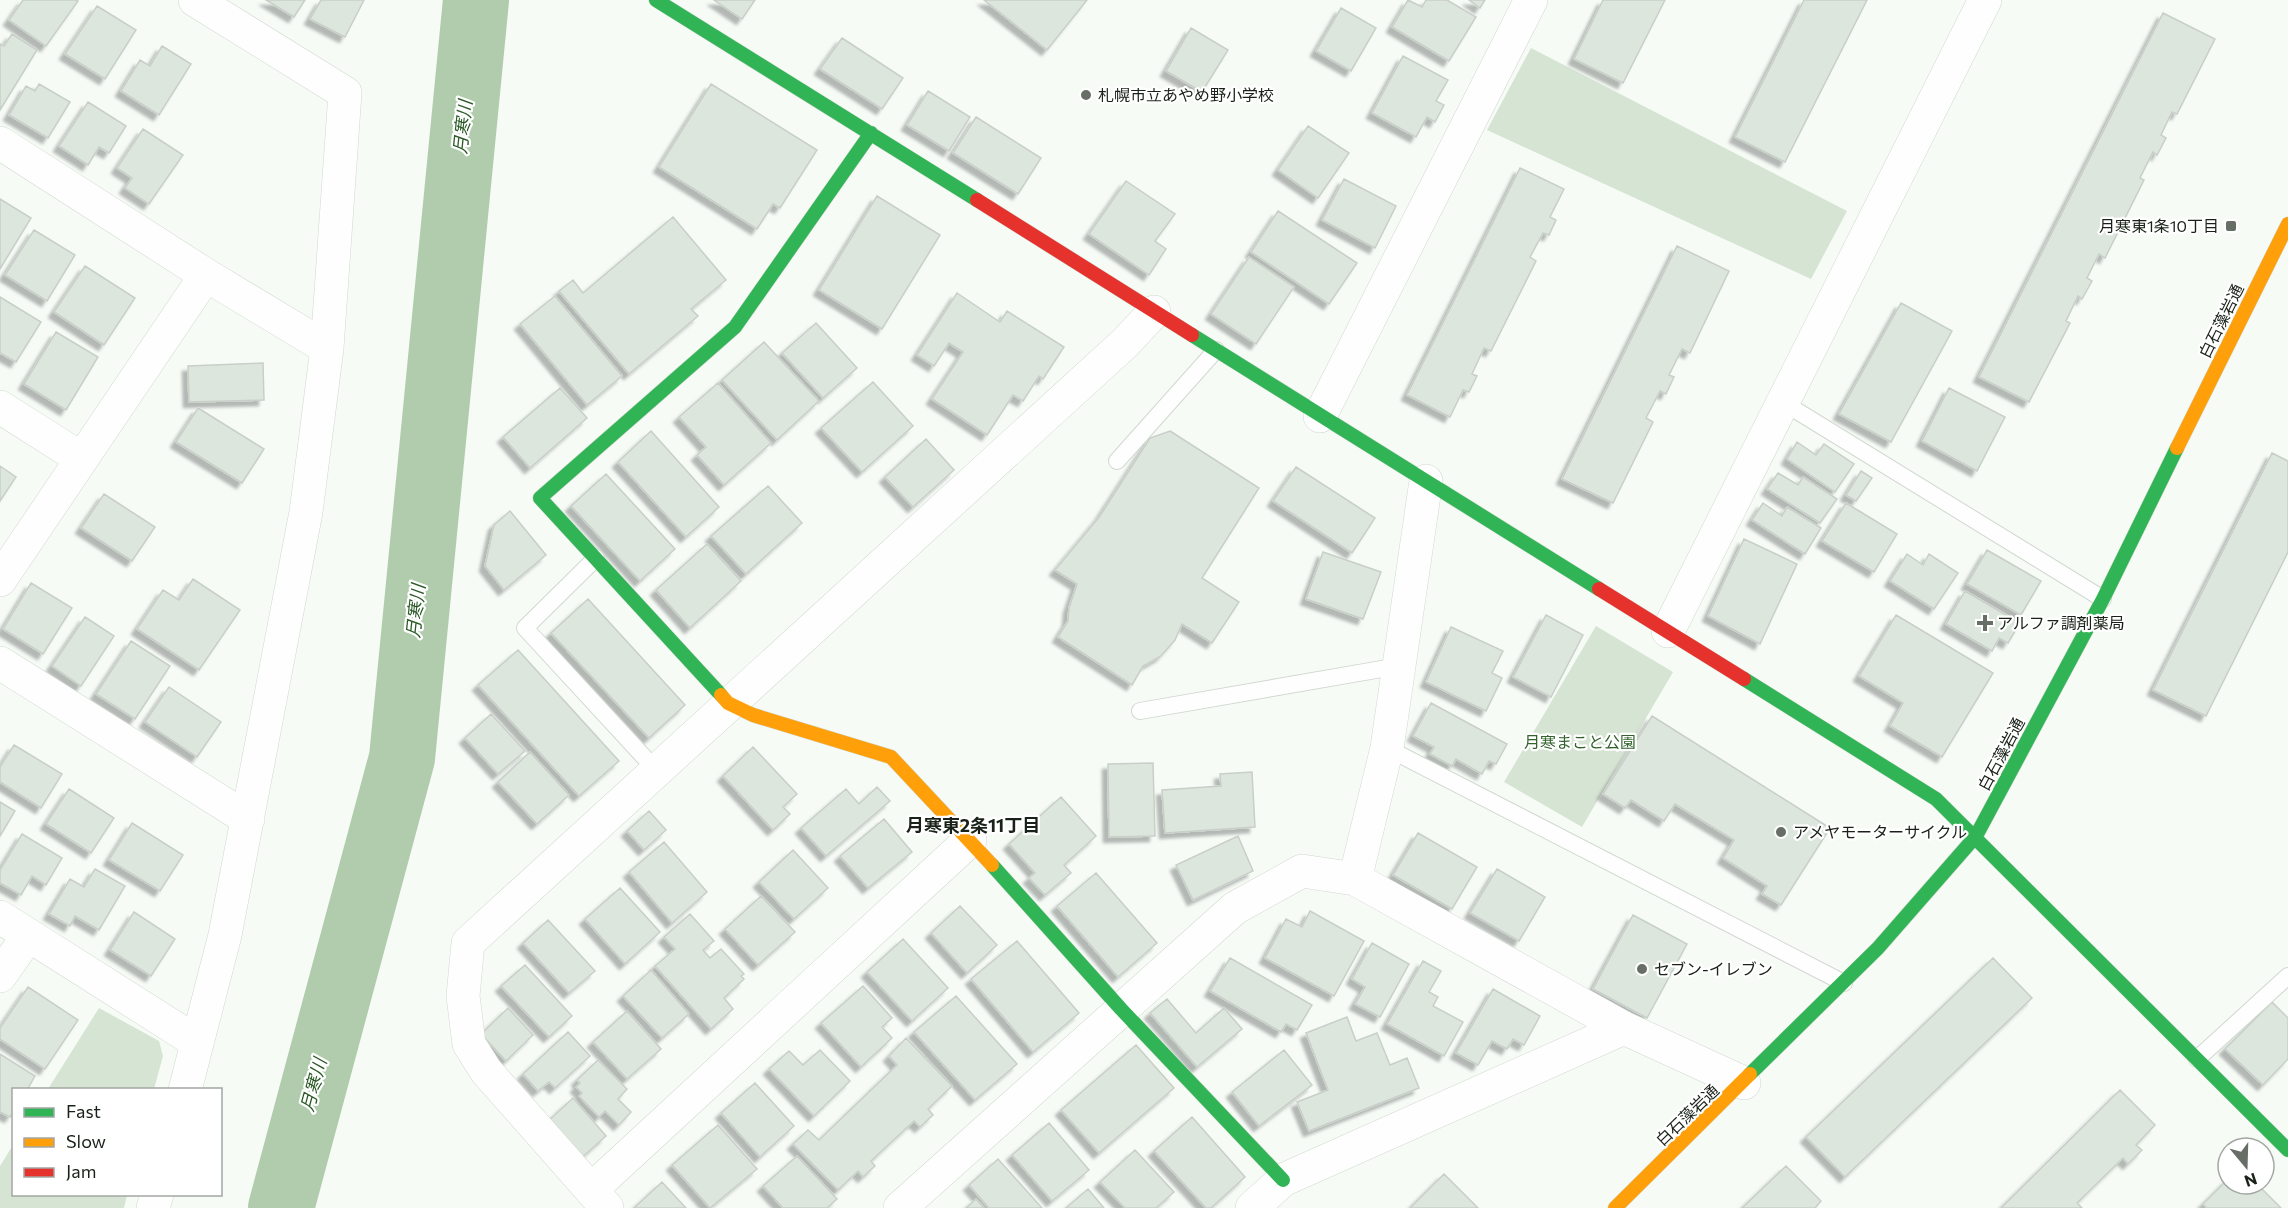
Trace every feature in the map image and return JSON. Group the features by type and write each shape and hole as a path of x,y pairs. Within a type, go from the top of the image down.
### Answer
{"street":[{"path":"185,1088 225,935 306,512 327,348 345,93 196,0"},
{"path":"656,0 1936,799 1976,836 2288,1150"},
{"path":"1320,416 1530,0"},
{"path":"1668,631 1985,0"},
{"path":"871,133 735,327 540,498 728,703 753,715 891,757 970,840 1121,1009 1283,1180"},
{"path":"0,143 206,275 327,348"},
{"name":"白石藻岩通","path":"1615,1208 1878,948 1976,836 2103,599 2288,224"},
{"path":"0,580 206,275"},
{"path":"970,840 599,1199 486,1071 469,1044 463,996 468,943 728,703 1125,343 1154,312"},
{"path":"0,407 81,459"},
{"path":"1355,879 1387,748 1426,481"},
{"path":"0,663 248,819"},
{"path":"900,1208 1235,908 1302,872 1355,879 1624,1028 1744,1083"},
{"path":"0,917 197,1042"},
{"path":"0,976 28,936"},
{"path":"1252,1208 1283,1180 1624,1028"}],"lane":[{"path":"1117,461 1216,350"},
{"path":"1784,403 2103,599"},
{"path":"596,558 525,628 656,770"},
{"path":"1140,711 1399,666"},
{"path":"1387,748 1844,983"},
{"path":"2197,1059 2288,976"}],"green space":[{"path":"1531,48 1847,211 1811,279 1487,130"},
{"name":"月寒まこと公園","path":"1596,626 1673,672 1582,827 1504,782"},
{"path":"99,1008 159,1041 163,1056 154,1088 49,1088"},
{"path":"12,1147 12,1196 127,1196 124,1208 0,1208 0,1166"}],"building":[{"path":"23,0 78,1 46,46 9,20"},
{"path":"266,0 305,0 294,17"},
{"path":"321,0 364,0 345,37 310,19"},
{"path":"714,0 755,0 742,19"},
{"path":"984,0 1087,0 1047,50"},
{"path":"1408,0 1422,7 1426,0 1447,0 1476,17 1449,61 1392,27"},
{"path":"1469,0 1485,0 1480,8"},
{"path":"1603,0 1665,0 1623,83 1574,59"},
{"path":"1804,0 1867,0 1785,162 1735,137"},
{"path":"97,6 136,30 105,79 65,54"},
{"path":"1341,8 1376,28 1351,71 1316,51"},
{"path":"2163,13 2215,39 2177,114 2172,112 2161,135 2166,138 2157,155 2153,152 2140,178 2144,180 2105,258 2099,254 2087,278 2092,281 2082,299 2078,296 2066,321 2070,323 2029,402 1979,377"},
{"path":"1191,28 1228,50 1202,92 1166,71"},
{"path":"12,34 37,50 0,110 0,44 4,46"},
{"path":"842,38 903,78 882,109 820,69"},
{"path":"162,46 191,64 159,115 121,91 140,60 150,66"},
{"path":"1403,56 1448,80 1436,101 1444,105 1435,122 1427,117 1416,137 1372,113"},
{"path":"39,84 70,102 48,138 9,115 26,86 35,91"},
{"path":"711,84 817,150 780,208 773,204 757,229 659,167"},
{"path":"928,91 970,117 949,151 907,125"},
{"path":"88,102 126,126 109,153 99,147 88,165 59,146"},
{"path":"976,117 1041,158 1018,194 953,153"},
{"path":"1308,126 1349,153 1318,198 1278,170"},
{"path":"143,129 183,155 149,204 125,188 132,178 117,168"},
{"path":"1520,168 1564,189 1550,217 1556,220 1549,235 1543,233 1530,257 1536,261 1491,351 1484,348 1472,374 1477,376 1469,392 1463,390 1450,417 1407,395"},
{"path":"1344,179 1396,206 1375,248 1322,220"},
{"path":"1126,181 1175,214 1155,241 1166,249 1149,275 1089,234"},
{"path":"877,196 940,235 882,329 819,290"},
{"path":"0,199 31,218 0,269"},
{"path":"1278,211 1357,263 1329,304 1251,252"},
{"path":"673,217 726,280 691,309 698,316 629,374 559,291 573,280 583,293"},
{"path":"34,230 75,255 47,301 5,275"},
{"path":"1677,246 1729,271 1690,353 1682,349 1669,375 1674,377 1666,394 1660,391 1646,418 1653,422 1613,503 1562,479"},
{"path":"1249,257 1294,287 1256,344 1211,314"},
{"path":"85,266 135,298 104,345 54,312"},
{"path":"957,293 1000,322 1007,311 1064,347 1043,379 1039,376 1023,401 1013,395 987,435 932,399 963,352 949,343 934,366 917,355"},
{"path":"555,296 622,376 587,405 520,324"},
{"path":"0,297 41,322 16,362 0,353"},
{"path":"1901,303 1952,331 1891,442 1839,414"},
{"path":"816,323 857,368 823,398 782,353"},
{"path":"56,332 98,357 66,410 24,384"},
{"path":"764,342 819,401 777,440 722,380"},
{"path":"263,363 264,400 189,402 188,366"},
{"path":"873,382 913,426 862,472 821,428"},
{"path":"718,383 771,443 724,485 697,455 706,447 679,417"},
{"path":"560,388 587,418 530,468 503,437"},
{"path":"1949,388 2005,417 1977,471 1922,441"},
{"path":"198,408 264,449 242,483 176,442"},
{"path":"651,431 719,507 686,537 618,462"},
{"path":"1170,431 1259,488 1202,578 1239,602 1212,643 1182,624 1175,640 1161,656 1143,666 1132,685 1058,637 1068,621 1069,608 1077,584 1055,570 1100,516 1150,438"},
{"path":"926,439 954,470 913,507 885,477"},
{"path":"1797,442 1816,455 1824,444 1854,464 1835,492 1787,459"},
{"path":"2272,453 2288,461 2288,552 2206,716 2153,690"},
{"path":"0,466 16,477 0,501"},
{"path":"1296,467 1375,518 1352,553 1273,501"},
{"path":"1861,471 1872,478 1856,501 1846,495"},
{"path":"1778,473 1798,485 1803,477 1837,499 1820,523 1767,489"},
{"path":"606,474 675,549 640,581 571,506"},
{"path":"768,486 802,523 746,574 711,536"},
{"path":"104,494 155,527 132,561 81,528"},
{"path":"1763,503 1782,516 1787,507 1821,528 1805,554 1752,520"},
{"path":"1846,503 1897,534 1874,572 1822,541"},
{"path":"510,511 546,555 504,590 485,566 494,525"},
{"path":"1744,539 1797,564 1760,644 1708,616"},
{"path":"707,544 741,581 690,628 656,590"},
{"path":"1987,550 2041,581 2021,615 1967,584"},
{"path":"1323,552 1381,572 1363,619 1306,599"},
{"path":"1907,554 1923,565 1929,554 1958,573 1934,609 1890,581"},
{"path":"193,579 240,610 199,670 137,629 163,590 179,600"},
{"path":"31,583 72,608 43,654 3,629"},
{"path":"1965,591 2020,623 2008,643 1999,638 1992,651 1946,624"},
{"path":"588,599 685,705 649,738 551,633"},
{"path":"1546,615 1583,635 1551,697 1513,677"},
{"path":"1896,615 1993,673 1942,757 1890,726 1903,703 1859,676"},
{"path":"85,617 114,636 81,686 52,666"},
{"path":"1451,627 1503,651 1492,673 1502,678 1486,711 1426,682"},
{"path":"131,641 170,666 135,719 96,694"},
{"path":"518,650 619,761 579,796 478,685"},
{"path":"169,687 221,722 197,757 145,722"},
{"path":"1431,703 1507,744 1496,764 1489,761 1482,774 1456,759 1452,766 1430,754 1434,747 1413,736"},
{"path":"491,714 525,751 498,774 465,738"},
{"path":"1652,716 1830,828 1781,905 1762,894 1767,886 1723,858 1734,840 1675,804 1664,821 1631,800 1625,808 1603,794"},
{"path":"14,745 62,774 41,808 0,782 0,767"},
{"path":"753,747 797,794 783,807 790,814 773,830 723,776"},
{"path":"530,752 569,795 537,824 498,782"},
{"path":"1153,763 1155,836 1109,837 1108,764"},
{"path":"1252,772 1255,827 1165,833 1162,790 1221,786 1220,774"},
{"path":"877,787 890,801 826,856 801,828 846,789 859,804"},
{"path":"69,789 114,818 91,853 46,824"},
{"path":"1061,797 1096,836 1064,865 1071,873 1045,895 1029,878 1035,873 1009,844"},
{"path":"0,802 15,811 0,836"},
{"path":"649,811 666,830 644,850 627,831"},
{"path":"884,819 912,852 868,888 840,856"},
{"path":"132,823 183,855 160,891 109,860"},
{"path":"1418,833 1477,867 1452,909 1393,875"},
{"path":"22,834 62,858 46,885 32,876 21,895 0,883 0,870"},
{"path":"1238,836 1253,871 1193,900 1176,865"},
{"path":"664,842 707,892 672,923 629,872"},
{"path":"793,850 828,888 794,919 759,882"},
{"path":"95,869 125,886 99,930 75,916 70,926 49,914 70,879 84,887"},
{"path":"1497,869 1545,897 1519,941 1470,913"},
{"path":"1096,873 1157,943 1118,977 1057,906"},
{"path":"620,888 660,932 625,964 585,919"},
{"path":"761,896 795,932 758,965 725,929"},
{"path":"960,906 997,945 967,973 931,933"},
{"path":"1310,911 1364,941 1334,996 1265,958 1286,919 1302,927"},
{"path":"134,912 175,939 151,976 110,950"},
{"path":"690,914 714,941 703,950 710,958 721,949 744,974 741,976 744,979 724,998 733,1009 711,1029 655,966 675,949 664,937"},
{"path":"1633,915 1687,944 1647,1018 1593,989"},
{"path":"548,920 595,971 569,993 523,943"},
{"path":"903,939 948,988 912,1021 867,972"},
{"path":"1017,941 1079,1013 1033,1052 971,979"},
{"path":"1372,943 1409,964 1380,1017 1355,1004 1365,987 1352,979"},
{"path":"1230,958 1312,1005 1297,1030 1286,1024 1281,1032 1210,991"},
{"path":"1993,958 2032,998 1845,1177 1806,1137"},
{"path":"1423,961 1441,971 1429,992 1438,997 1433,1006 1463,1022 1444,1056 1387,1024"},
{"path":"525,965 572,1016 549,1037 501,986"},
{"path":"651,970 689,1014 662,1038 623,996"},
{"path":"863,986 892,1018 882,1027 892,1038 861,1067 821,1023"},
{"path":"28,987 78,1020 45,1069 0,1039 0,1028"},
{"path":"1493,989 1540,1016 1524,1045 1513,1039 1507,1049 1492,1041 1478,1065 1456,1053"},
{"path":"956,996 1017,1064 975,1100 914,1032"},
{"path":"1167,999 1196,1033 1224,1008 1242,1029 1197,1067 1150,1013"},
{"path":"2272,1002 2288,1018 2288,1059 2263,1085 2225,1049"},
{"path":"508,1008 533,1035 506,1061 481,1034"},
{"path":"627,1011 661,1049 627,1079 593,1042"},
{"path":"1347,1017 1356,1041 1377,1033 1390,1065 1407,1058 1419,1088 1309,1131 1297,1102 1328,1090 1306,1033"},
{"path":"568,1032 590,1056 555,1088 549,1082 538,1091 523,1074"},
{"path":"906,1038 952,1086 928,1109 933,1115 920,1127 914,1121 871,1161 875,1166 863,1177 858,1171 838,1190 793,1144 808,1130 819,1140 897,1065 889,1056"},
{"path":"1136,1045 1174,1088 1099,1153 1061,1110"},
{"path":"820,1050 850,1081 814,1116 769,1069 789,1051 803,1065"},
{"path":"1284,1050 1312,1085 1259,1126 1232,1092"},
{"path":"0,1054 35,1076 28,1088 12,1088 10,1117 0,1112"},
{"path":"598,1060 627,1089 618,1099 631,1112 619,1125 605,1111 599,1117 579,1096 582,1093 576,1087 580,1083 577,1080"},
{"path":"755,1083 794,1126 760,1157 721,1113"},
{"path":"2120,1090 2155,1125 2136,1145 2142,1150 2128,1164 2123,1158 2077,1203 2082,1208 2001,1208"},
{"path":"573,1098 606,1136 579,1160 546,1123"},
{"path":"1192,1117 1245,1177 1211,1208 1206,1208 1154,1151"},
{"path":"1049,1123 1089,1170 1052,1201 1012,1155"},
{"path":"718,1125 757,1169 710,1208 672,1165"},
{"path":"1135,1150 1174,1192 1156,1208 1125,1208 1100,1182"},
{"path":"797,1156 837,1199 827,1208 783,1208 763,1186"},
{"path":"998,1159 1042,1208 989,1208 969,1185"},
{"path":"1786,1166 1821,1201 1815,1208 1742,1208"},
{"path":"1444,1174 1478,1208 1410,1208"},
{"path":"662,1182 686,1208 634,1208"},
{"path":"1088,1189 1104,1208 1066,1208"},
{"path":"2216,1191 2216,1196 2269,1196 2281,1208 2207,1208 2203,1204"},
{"path":"976,1199 984,1208 966,1208"}],"waterway":[{"name":"月寒川","path":"281,1208 402,758 476,0"}],"traffic: fast":[{"path":"656,0 977,200"},
{"path":"721,695 540,498 735,327 871,133"},
{"path":"1192,335 1599,589"},
{"path":"1750,1074 1878,948 1976,836 2103,599 2177,448"},
{"path":"1744,679 1936,799 2288,1150"},
{"path":"992,865 1121,1009 1283,1180"}],"traffic: slow":[{"path":"2177,448 2288,224"},
{"path":"721,695 728,703 753,715 891,757 992,865"},
{"path":"1615,1208 1750,1074"}],"traffic: jam":[{"path":"977,200 1192,335"},
{"path":"1599,589 1744,679"}],"place":[{"name":"札幌市立あやめ野小学校","path":"1086,95"},
{"name":"月寒東1条10丁目","path":"2231,226"},
{"name":"アルファ調剤薬局","path":"1985,623"},
{"name":"アメヤモーターサイクル","path":"1781,832"},
{"name":"セブン-イレブン","path":"1642,969"}],"district":[{"name":"月寒東2条11丁目","path":"973,826"}]}
